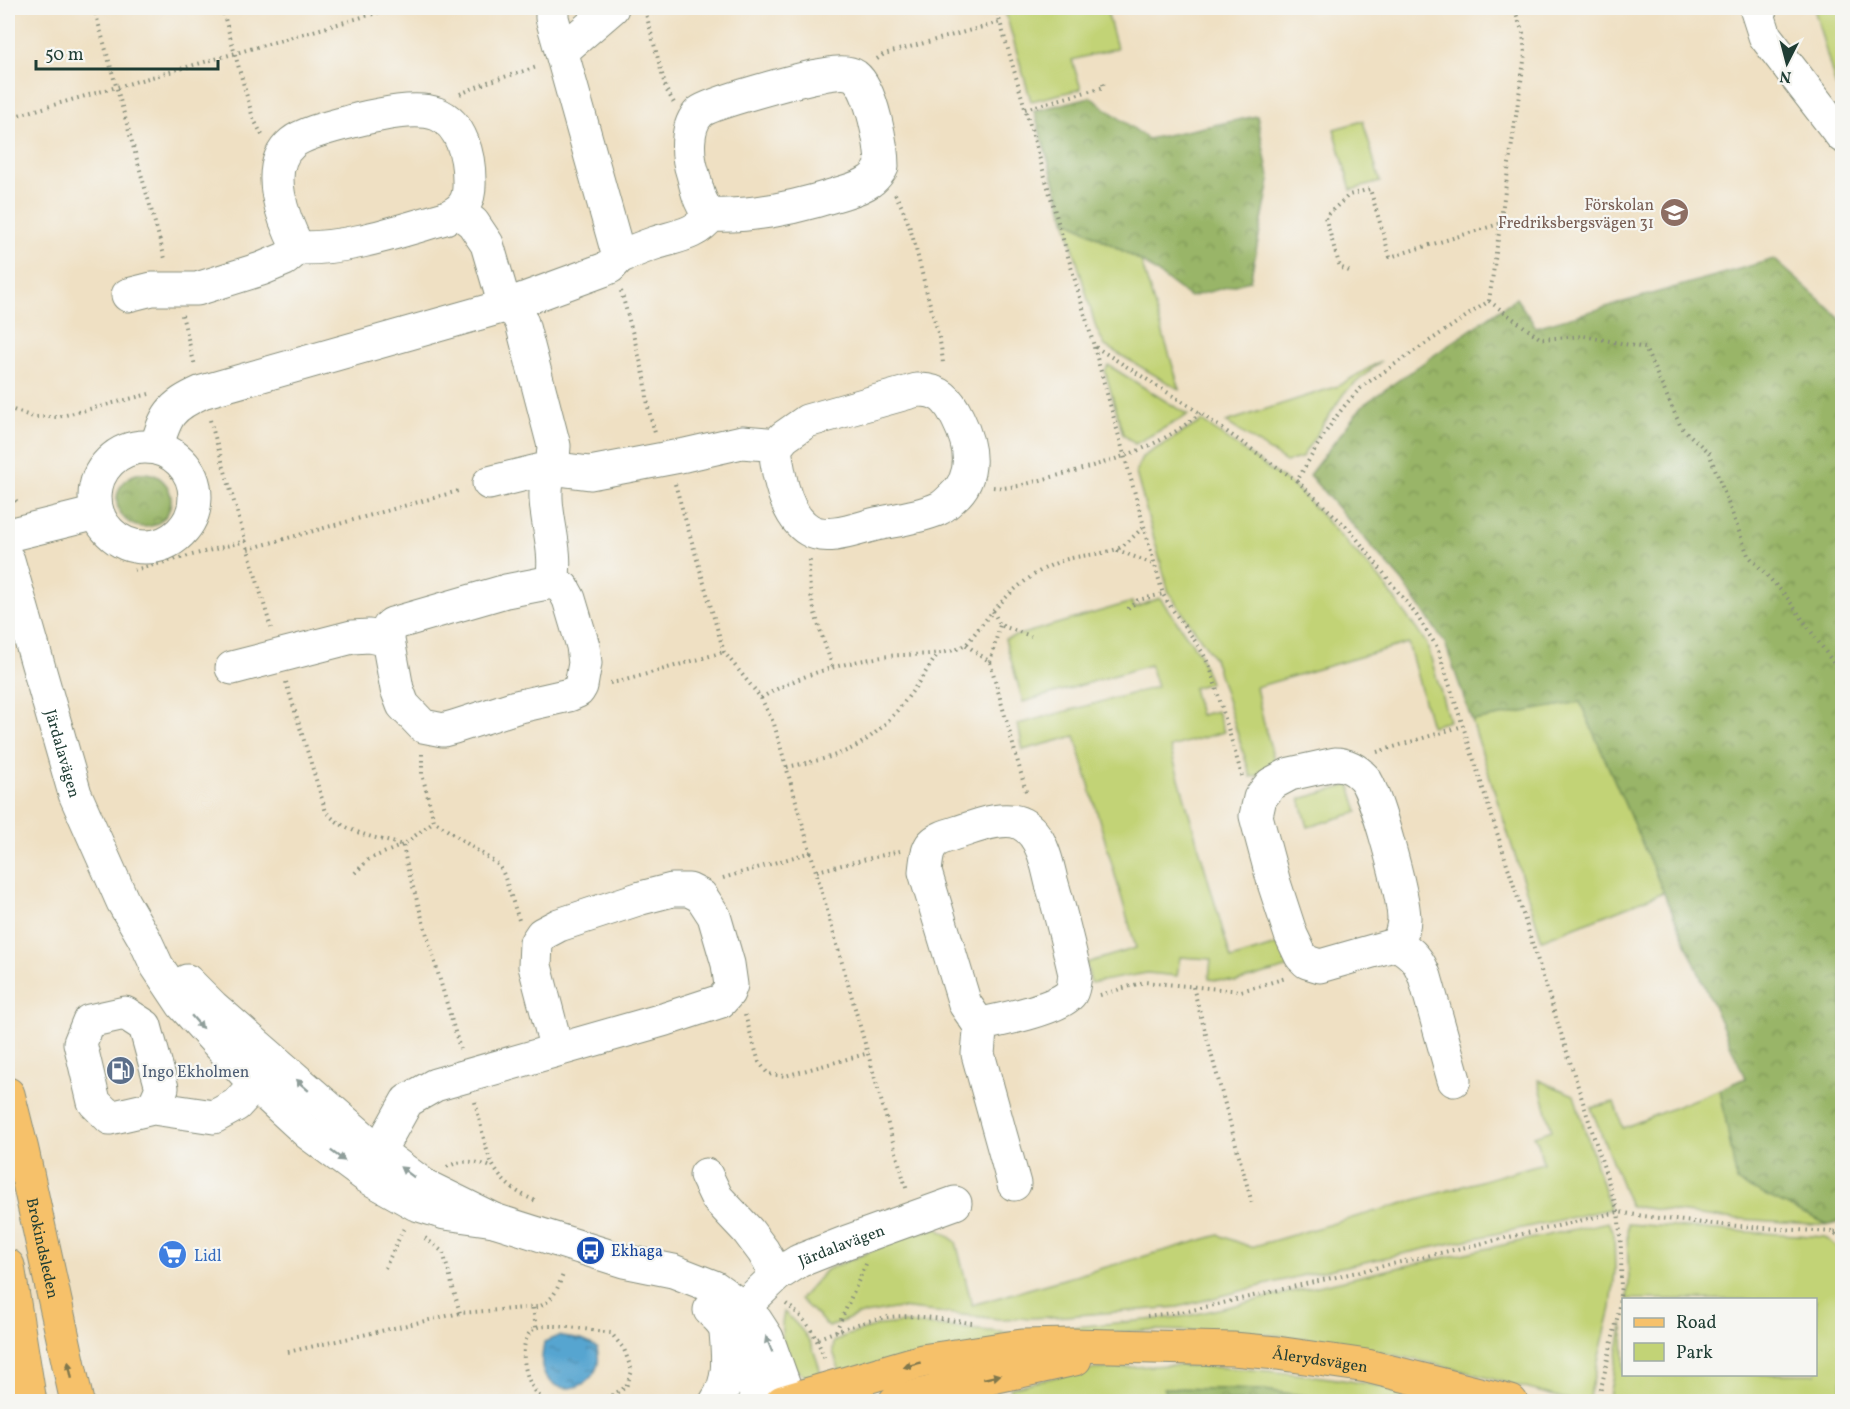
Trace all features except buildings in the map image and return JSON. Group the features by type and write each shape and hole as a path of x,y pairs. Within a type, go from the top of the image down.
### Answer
{"main road":[{"name":"Brokindsleden","path":"8,1094 77,1401"},
{"path":"8,1266 30,1401"},
{"name":"Ålerydsvägen","path":"780,1401 922,1361 1022,1346 1071,1345 1233,1349 1367,1366 1511,1401"},
{"name":"Ålerydsvägen","path":"895,1401 1127,1348"}],"street":[{"path":"552,8 552,18 614,262"},
{"path":"563,55 612,8"},
{"path":"1760,22 1842,136"},
{"path":"840,73 850,74 857,78 864,90 880,139 882,167 870,181 860,187 815,201 758,214 711,215 700,200 690,166 689,140 693,122 699,113 706,108 818,76 840,73"},
{"path":"128,295 152,289 197,289 261,269 285,259 298,248 325,249 344,246 459,212 470,190 468,159 456,129 436,114 401,112 362,119 293,141 283,155 277,175 278,192 287,227 298,248"},
{"path":"459,212 473,223 487,244 506,306 517,313 522,322 554,446 553,459 544,490 555,557 552,582"},
{"path":"156,448 172,410 202,392 506,306 614,262 633,250 692,233 705,224 711,215"},
{"path":"917,390 936,392 951,404 961,424 970,458 967,480 956,495 937,510 846,532 821,535 803,526 792,510 778,472 775,448 784,437 807,421 917,390"},
{"path":"489,483 550,468 590,473 742,442 766,444 775,448"},
{"path":"142,447 156,448 179,461 188,472 195,498 193,511 188,523 168,542 141,547 127,544 114,537 104,526 97,513 95,490 99,477 117,456 142,447"},
{"path":"8,536 97,513"},
{"name":"Järdalavägen","path":"8,560 75,794 123,902 144,938 213,1007 265,1073 372,1163 416,1204 445,1213 494,1220 624,1261 702,1303 752,1298 799,1262 955,1203"},
{"path":"552,582 563,588 569,599 583,646 585,663 578,691 516,707 443,730 423,726 403,705 397,689 388,640 389,627 392,624 506,591 552,582"},
{"path":"232,668 360,636 388,640"},
{"path":"1397,945 1402,933 1404,918 1399,891 1375,801 1363,777 1353,769 1335,764 1290,774 1271,783 1260,798 1256,816 1274,883 1291,935 1301,956 1307,962 1320,966 1397,945 1412,953 1420,964 1454,1080"},
{"path":"1004,821 1021,823 1029,829 1042,849 1064,927 1076,974 1072,992 1057,1004 982,1024 978,1023 961,995 926,879 927,854 930,845 944,837 1004,821"},
{"path":"372,1163 407,1101 435,1085 714,1005 721,1001 730,985 728,964 714,916 701,896 689,890 681,890 641,898 548,929 542,934 536,943 535,966 557,1050"},
{"path":"982,1024 978,1053 1014,1184"},
{"path":"153,1108 214,1117 236,1105 265,1073"},
{"path":"706,1175 717,1198 763,1251 752,1298 728,1362 723,1390 716,1401"},
{"name":"Järdalavägen","path":"752,1298 756,1321 767,1338 780,1401"}],"path":[{"path":"94,8 202,392 326,813 340,825 403,845"},
{"path":"222,8 253,118 266,140 283,155"},
{"path":"8,118 394,8"},
{"path":"636,8 656,8"},
{"path":"996,8 1163,594 1205,655 1244,783 1250,793 1260,798"},
{"path":"1297,481 1335,417 1352,396 1409,353 1489,301 1525,54 1523,33 1514,8"},
{"path":"644,9 666,89 671,100 693,122"},
{"path":"857,78 872,61 884,54 1000,22"},
{"path":"436,114 452,99 468,90 563,55"},
{"path":"1025,109 1104,87 1103,83"},
{"path":"879,171 898,198 905,215 941,347 944,363 936,392"},
{"path":"1349,271 1340,267 1325,218 1349,195 1370,189 1390,257 1499,225"},
{"path":"614,262 645,378 648,407 654,432 674,478 724,652 761,698 774,724 915,1218"},
{"path":"1489,301 1541,339 1584,336 1645,348 1681,427 1709,453 1748,555 1786,596 1842,675"},
{"path":"1094,346 1200,412 1297,481 1350,530 1417,616 1437,647 1618,1212 1622,1248 1621,1287 1617,1318 1598,1401"},
{"path":"8,408 33,417 58,417 158,391"},
{"path":"967,480 984,486 1003,488 1019,486 1124,456 1142,450 1189,422 1200,412"},
{"path":"248,549 489,483"},
{"path":"1116,550 1143,528"},
{"path":"817,533 810,553 808,572 820,630 833,668"},
{"path":"134,570 246,541"},
{"path":"761,698 795,681 833,668 903,654 937,655 966,645 1009,594 1063,560 1116,550 1154,564"},
{"path":"1128,609 1138,600 1163,594"},
{"path":"993,611 1000,625 990,662 1029,805 1029,829"},
{"path":"1000,625 1031,636"},
{"path":"966,645 990,662"},
{"path":"582,681 603,683 622,681 724,652"},
{"path":"787,767 842,753 860,744 891,717 937,655"},
{"path":"1842,723 1839,733 1842,753"},
{"path":"1353,769 1359,761 1369,755 1463,726"},
{"path":"432,728 421,761 434,821 500,866 522,932 526,939 536,943"},
{"path":"355,873 369,859 403,845 434,821"},
{"path":"403,845 492,1167 506,1185 519,1194 540,1203"},
{"path":"817,871 930,845"},
{"path":"701,896 706,885 717,880 811,852"},
{"path":"1072,992 1087,996 1100,995 1144,982 1241,991 1291,977 1301,971 1307,962"},
{"path":"1193,987 1253,1207"},
{"path":"729,990 738,997 743,1007 759,1062 768,1074 785,1076 869,1053"},
{"path":"1140,1317 1188,1311 1618,1212 1665,1220 1718,1225 1842,1232"},
{"path":"835,1332 882,1230"},
{"path":"1833,1232 1842,1240"},
{"path":"425,1238 443,1252 460,1313"},
{"path":"288,1352 460,1313 533,1308 546,1304 554,1297 564,1272"},
{"path":"752,1298 794,1310 807,1323 818,1338 833,1386"},
{"path":"533,1308 536,1328"},
{"path":"818,1338 890,1317 927,1318 975,1324"},
{"path":"550,1401 545,1400 531,1388 525,1368 524,1347 527,1336 536,1328 554,1327 610,1333 624,1349 632,1371 626,1387 611,1396 581,1401"}],"green space":[{"path":"1004,8 1106,8 1117,48 1072,60 1081,89 1031,101"},
{"path":"1814,8 1842,8 1842,94 1836,87"},
{"path":"1090,97 1148,139 1257,116 1270,181 1250,281 1190,297 1141,261 1065,219 1034,111"},
{"path":"1363,121 1380,182 1351,190 1334,129"},
{"path":"1065,219 1141,261 1180,390 1105,346 1096,328"},
{"path":"1774,259 1838,316 1842,323 1842,1222 1829,1225 1737,1182 1720,1089 1745,1078 1580,702 1472,721 1445,643 1403,582 1309,475 1363,405 1516,298 1536,327"},
{"path":"1381,361 1344,393 1301,458 1286,462 1226,422 1338,386"},
{"path":"1108,365 1188,415 1135,444 1123,434 1105,371"},
{"path":"1202,421 1297,489 1381,580 1427,644 1449,721 1431,726 1408,643 1256,687 1277,770 1251,777 1214,658 1169,593 1136,473 1142,457"},
{"path":"144,473 154,475 163,481 169,490 171,500 169,510 163,519 154,525 144,527 134,525 125,519 119,510 117,500 119,490 125,481 134,475"},
{"path":"1160,598 1199,653 1210,683 1193,688 1200,715 1217,711 1224,732 1170,747 1231,959 1286,942 1294,966 1236,982 1209,979 1211,959 1180,957 1177,976 1147,973 1091,983 1086,963 1136,948 1075,736 1023,750 1018,724 1157,687 1150,665 1023,702 1005,639 1132,602 1134,608"},
{"path":"1580,702 1664,892 1542,940 1472,721"},
{"path":"1350,785 1358,812 1308,827 1300,799"},
{"path":"1538,1080 1574,1095 1610,1209 1304,1275 1178,1307 999,1319 900,1308 858,1315 829,1327 800,1299 826,1270 912,1234 937,1228 956,1242 972,1305 1219,1235 1251,1247 1543,1163 1534,1136 1552,1130"},
{"path":"1720,1089 1738,1182 1829,1225 1724,1218 1630,1206 1591,1108 1614,1102 1623,1128"},
{"path":"1608,1222 1614,1235 1615,1271 1611,1308 1588,1401 1573,1401 1448,1367 1330,1341 1242,1332 1150,1330 1082,1334 841,1376 833,1351 834,1342 842,1337 880,1325 903,1323 1012,1333 1188,1316"},
{"path":"1628,1224 1825,1237 1842,1252 1842,1401 1608,1401 1622,1328 1622,1376 1817,1376 1817,1298 1627,1298 1629,1283"},
{"path":"784,1312 806,1335 823,1380 801,1373 787,1357 782,1335"},
{"path":"1168,1365 1308,1375 1378,1386 1447,1401 1341,1401 1264,1390 1165,1388 1167,1401 989,1402 1012,1396 1010,1388 1085,1370"},
{"path":"1164,1388 1264,1390 1341,1401 1167,1401"}],"water":[{"path":"558,1336 583,1340 597,1348 599,1360 593,1375 573,1388 557,1386 543,1371 544,1342"}],"place":[{"name":"Förskolan Fredriksbergsvägen 31","path":"1675,213"},
{"name":"Ingo Ekholmen","path":"121,1071"},
{"name":"Ekhaga","path":"590,1250"},
{"name":"Lidl","path":"173,1255"}]}
